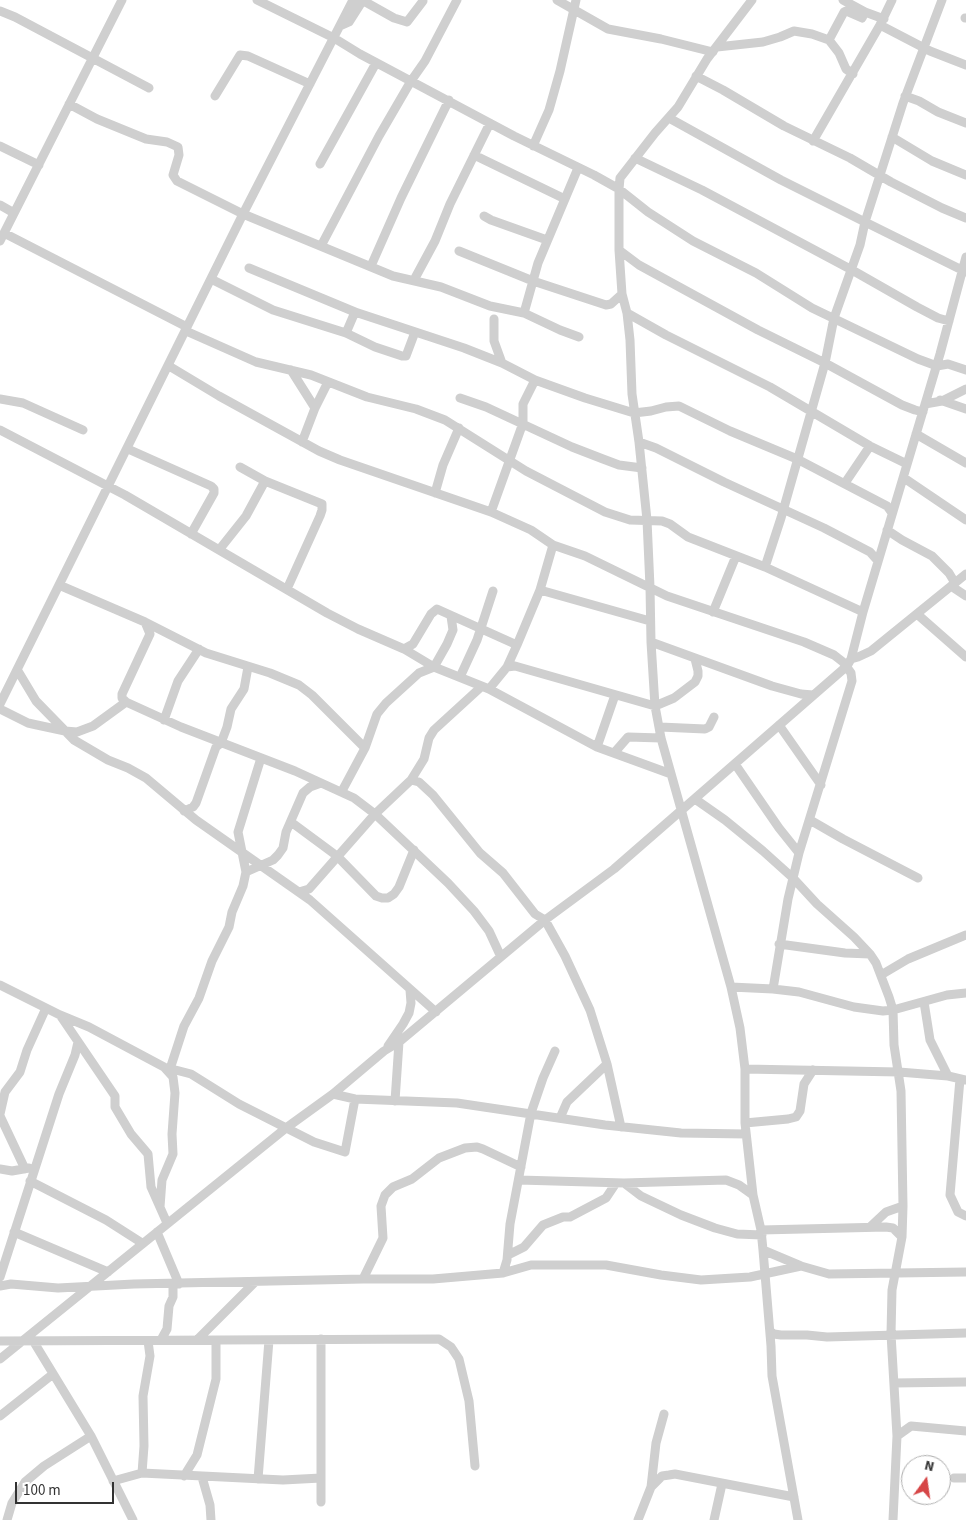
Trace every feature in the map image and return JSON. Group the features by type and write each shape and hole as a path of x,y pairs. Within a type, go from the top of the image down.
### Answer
{"street":[{"path":"122,0 2,237 256,362 311,375 367,397 431,414 459,428 509,460 605,512 637,520 662,520 688,537 765,567 863,612"},
{"path":"258,0 269,2 376,63 534,146 594,175 619,189 648,212 694,241 756,273 812,308 895,349 937,366 948,364 966,370"},
{"path":"0,704 128,450 211,279 353,0"},
{"path":"340,26 349,22 362,0 394,18 407,22 423,1"},
{"path":"321,246 379,136 425,61 457,0"},
{"path":"557,0 608,29 715,50 763,42 794,31 812,34 829,40 839,53 846,69 853,74"},
{"path":"534,146 549,110 576,0"},
{"path":"752,0 696,76 678,107 620,178 619,250 622,294 627,313 634,413 647,520 655,706 666,758 731,986 740,1028 745,1069 746,1134 753,1194 763,1250 773,1385 798,1520"},
{"path":"843,0 924,46 966,65"},
{"path":"813,141 853,74 892,0"},
{"path":"765,567 812,412 834,318 852,270 865,222 905,96 942,0"},
{"path":"0,11 16,17 149,88"},
{"path":"829,40 844,12 846,11 862,18 865,12"},
{"path":"215,96 240,55 248,56 310,84"},
{"path":"320,164 376,63"},
{"path":"696,76 813,141 850,158 880,177 966,218"},
{"path":"905,96 966,123"},
{"path":"371,266 449,100"},
{"path":"69,104 97,119 146,139 167,142 178,147 179,155 173,175 177,181 244,214 393,276 441,287 504,310 524,313 579,337"},
{"path":"669,118 781,180 964,272"},
{"path":"414,280 435,241 490,123"},
{"path":"892,137 932,161 966,175"},
{"path":"0,146 39,165"},
{"path":"474,155 565,199"},
{"path":"635,158 702,190 917,307 938,318 949,321"},
{"path":"524,313 547,240 578,168"},
{"path":"0,205 14,213"},
{"path":"484,216 547,240"},
{"path":"619,250 639,265 902,405 915,410 924,408 966,388"},
{"path":"459,251 533,280 606,305 612,304 622,294"},
{"path":"773,988 779,944 799,853 822,785 852,682 849,663 888,530 891,509 904,478 937,366 964,272 966,257"},
{"path":"249,268 356,312 453,344 502,363 535,380 585,398 634,413 651,412 666,406 679,406 730,431 797,459 891,509"},
{"path":"211,279 273,310 346,333 375,347 406,356 415,332"},
{"path":"490,306 494,319 494,341 502,363"},
{"path":"494,319 504,310"},
{"path":"346,333 356,312"},
{"path":"627,313 666,335 770,387 870,446 907,464"},
{"path":"169,366 218,396 302,442 340,460 491,512 531,530 553,544 585,556 667,596 804,642 849,663"},
{"path":"291,370 315,408"},
{"path":"491,512 523,423 523,404 535,380"},
{"path":"302,442 315,408 328,382"},
{"path":"928,393 942,401 966,409"},
{"path":"460,398 523,423 572,447 603,459 619,465 642,468"},
{"path":"0,399 23,403 83,430"},
{"path":"435,493 443,465 459,428"},
{"path":"0,430 108,487 358,629 404,649 434,667 485,688 598,747 671,774"},
{"path":"916,434 966,463"},
{"path":"639,442 656,448 724,482 783,508 870,552 878,561"},
{"path":"845,483 870,446"},
{"path":"128,450 214,489 214,493 191,534"},
{"path":"240,467 265,481 319,502 323,507 287,589"},
{"path":"794,469 809,467"},
{"path":"904,478 966,520"},
{"path":"220,550 246,516 265,481"},
{"path":"637,520 646,508"},
{"path":"888,530 896,537 932,556 948,573 953,585 966,596"},
{"path":"299,892 306,892 375,814 415,778 424,759 429,738 434,730 511,664 540,590 553,544"},
{"path":"870,552 881,551"},
{"path":"713,612 736,556"},
{"path":"31,1338 88,1287 142,1243 286,1128 333,1094 384,1051 399,1042 545,920 614,868 681,812 849,663 871,650 966,574"},
{"path":"59,585 145,622 199,649 299,685 312,695 365,748"},
{"path":"540,590 650,621"},
{"path":"460,677 493,591"},
{"path":"637,616 667,596"},
{"path":"404,649 413,644 433,611 437,610 517,645"},
{"path":"917,614 966,657"},
{"path":"342,791 365,748 377,714 419,672 434,667 453,630 451,616"},
{"path":"145,622 150,634 122,694 122,698 126,702 164,720 342,791 375,814 414,850 478,915 496,944 501,957"},
{"path":"651,642 786,690 813,695"},
{"path":"413,644 419,672"},
{"path":"164,720 178,681 199,649"},
{"path":"511,664 655,706 674,698 695,682 698,676 695,659"},
{"path":"184,810 193,807 196,803 216,747 221,742 227,727 230,709 244,689 248,667"},
{"path":"18,671 36,701 65,732 90,750 146,778 184,810 310,900 436,1012"},
{"path":"598,747 615,695"},
{"path":"0,708 28,723 65,732 84,730 93,726 126,702"},
{"path":"660,727 705,729 709,727 714,717"},
{"path":"779,725 822,785"},
{"path":"614,753 628,737 661,738"},
{"path":"167,1068 184,1026 199,998 212,961 228,927 246,872 244,854 239,839 239,827 261,758"},
{"path":"655,768 666,758"},
{"path":"735,764 779,828 799,853"},
{"path":"415,778 446,810 480,853 503,873 535,914 545,920 565,956 590,1010 607,1064 621,1127"},
{"path":"246,872 273,860 281,851 303,793 321,782"},
{"path":"695,799 724,820 793,878 817,904 841,924 870,954 881,975 892,1010 894,1045 901,1091 903,1206 902,1237 893,1282 891,1334 897,1436 893,1520"},
{"path":"810,820 918,878"},
{"path":"291,822 337,856 376,896 382,898 388,898 394,894 414,850"},
{"path":"310,900 313,885"},
{"path":"881,975 908,959 966,935"},
{"path":"779,944 845,953 870,954"},
{"path":"0,984 46,1008 89,1026 167,1068 191,1074 228,1098 314,1142 345,1152 347,1150 355,1099"},
{"path":"731,986 773,988 811,995 854,1007 883,1011 947,995 966,993"},
{"path":"384,1051 409,1013 411,1003 410,990"},
{"path":"924,1002 930,1040 948,1076"},
{"path":"25,1169 0,1115 5,1092 20,1072 46,1008"},
{"path":"60,1014 115,1096 115,1106 131,1134 148,1154 150,1187 167,1223"},
{"path":"0,1277 30,1181 78,1042"},
{"path":"395,1101 399,1042"},
{"path":"503,1273 508,1255 510,1224 531,1114 543,1078 555,1051"},
{"path":"560,1118 567,1102 607,1064"},
{"path":"160,1207 162,1180 173,1154 172,1134 175,1093 174,1080 167,1068"},
{"path":"745,1069 899,1072 948,1076 963,1080 950,1195 958,1212 966,1216"},
{"path":"745,1123 788,1120 796,1117 800,1111 804,1084 813,1070"},
{"path":"333,1094 355,1099 457,1103 621,1127 681,1133 746,1134"},
{"path":"363,1279 383,1238 381,1206 385,1195 393,1187 412,1179 439,1158 465,1148 476,1147 483,1149 521,1167"},
{"path":"0,1169 12,1171 35,1167"},
{"path":"519,1180 620,1183 726,1180 739,1184 753,1194"},
{"path":"30,1181 106,1220 142,1243"},
{"path":"620,1183 641,1196 681,1215 737,1234 870,1227 893,1228 902,1237"},
{"path":"508,1255 524,1247 543,1225 563,1217 570,1218 606,1198 620,1183"},
{"path":"870,1227 886,1212 903,1206"},
{"path":"14,1232 108,1272"},
{"path":"157,1232 176,1284 173,1297 168,1306 168,1324 161,1340"},
{"path":"763,1250 801,1266 828,1274 966,1272"},
{"path":"0,1286 12,1284 58,1288 363,1279 433,1279 503,1273 531,1265 606,1265 701,1280 750,1277 801,1266"},
{"path":"197,1340 255,1282"},
{"path":"770,1331 781,1335 827,1337 966,1333"},
{"path":"31,1338 90,1436 133,1520"},
{"path":"0,1341 20,1341 31,1338 216,1341 439,1339 451,1347 459,1359 469,1402 475,1466"},
{"path":"321,1339 321,1502"},
{"path":"142,1474 144,1446 143,1396 150,1356 148,1340"},
{"path":"258,1479 269,1340"},
{"path":"0,1359 20,1341"},
{"path":"184,1476 197,1455 216,1379 216,1341"},
{"path":"0,1416 53,1374"},
{"path":"894,1383 966,1382"},
{"path":"638,1520 651,1487 656,1443 664,1414"},
{"path":"897,1436 911,1426 966,1431"},
{"path":"7,1520 12,1503 25,1482 44,1466 90,1436"},
{"path":"113,1481 142,1474 283,1480 321,1478"},
{"path":"651,1487 662,1476 675,1474 794,1497"},
{"path":"202,1477 210,1505 211,1520"},
{"path":"954,1478 966,1478"},
{"path":"714,1520 722,1484"}]}
